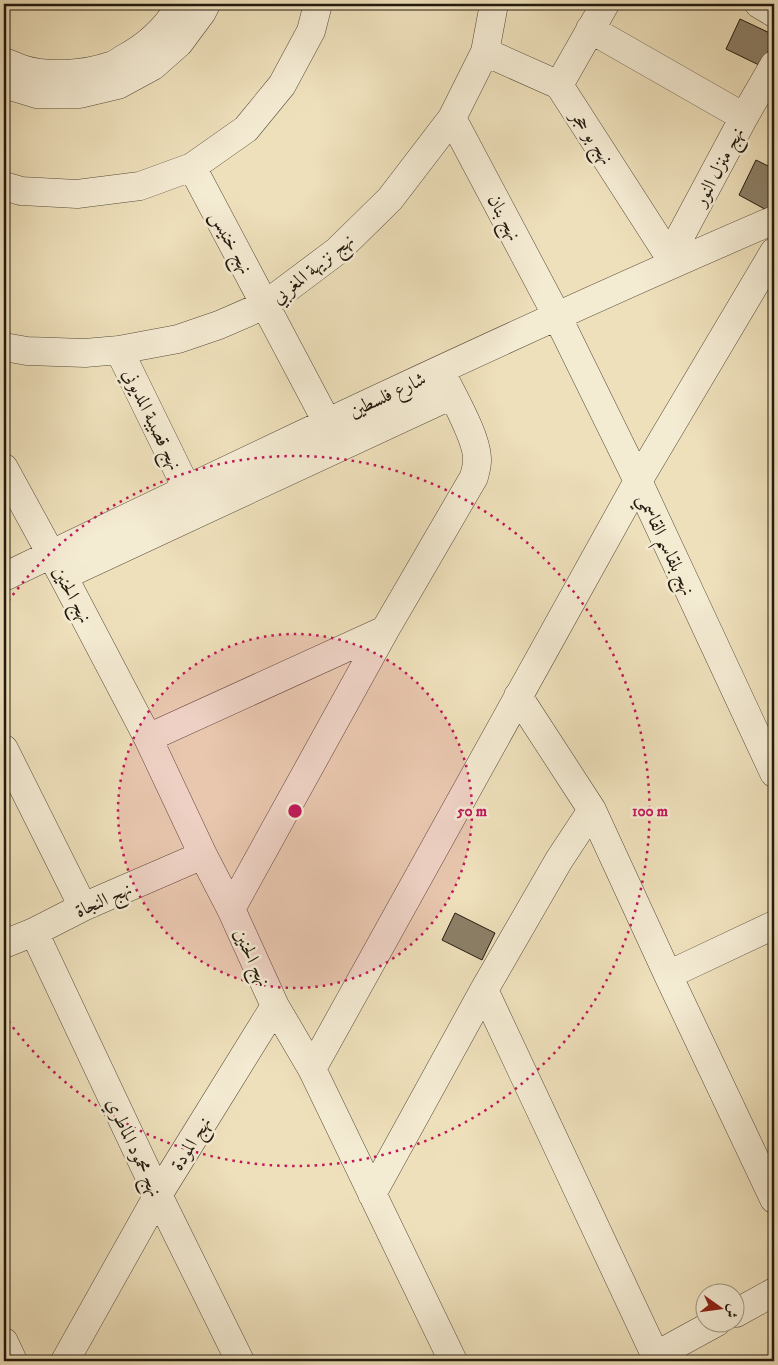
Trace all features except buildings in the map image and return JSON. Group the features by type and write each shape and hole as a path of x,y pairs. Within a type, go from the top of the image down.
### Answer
{"street":[{"path":"4,62 22,70 46,74 78,73 110,66 140,50 158,34 176,13 181,4"},
{"path":"4,84 38,94 80,94 118,85 154,66 179,43 206,4"},
{"path":"4,186 21,191 77,194 140,186 192,167 246,129 282,85 311,31 318,4"},
{"name":"نهج نزيهة المغربي","path":"4,347 27,351 85,353 119,350 178,339 219,325 265,305 337,252 390,199 452,118 485,52 494,4"},
{"path":"485,52 559,85 605,4"},
{"path":"759,4 774,13"},
{"path":"590,29 744,117"},
{"name":"نهج منزل النور","path":"667,262 744,117 774,65"},
{"name":"نهج بو حجر","path":"559,85 667,262"},
{"name":"نهج بنان","path":"452,118 557,316"},
{"name":"نهج خنيس","path":"192,167 328,422"},
{"name":"شارع فلسطين","path":"4,577 57,565 187,489 557,316 667,262 774,220"},
{"path":"312,1069 638,481 774,252"},
{"name":"نهج بلقاسم القاسمي","path":"557,316 638,481 774,773"},
{"name":"نهج قصيبة المديوني","path":"119,350 187,489"},
{"path":"231,909 385,630 474,477 477,460 476,446 440,370"},
{"path":"57,565 452,395"},
{"name":"نهج الحنين","path":"4,468 148,738 203,855 231,909 275,1006 312,1069 452,1361"},
{"path":"148,738 385,630"},
{"path":"518,696 592,810 774,1199"},
{"path":"4,750 83,907"},
{"path":"372,1194 484,990 559,860 592,810"},
{"name":"نهج النجاة","path":"4,944 34,932 83,907 203,855"},
{"path":"668,975 774,925"},
{"name":"نهج محمود الماطري","path":"34,932 158,1195 240,1361"},
{"path":"484,990 657,1358 701,1332"},
{"name":"نهج المودة","path":"65,1361 158,1195 275,1006"},
{"path":"746,1307 774,1292"},
{"path":"4,1342 13,1361"}]}
